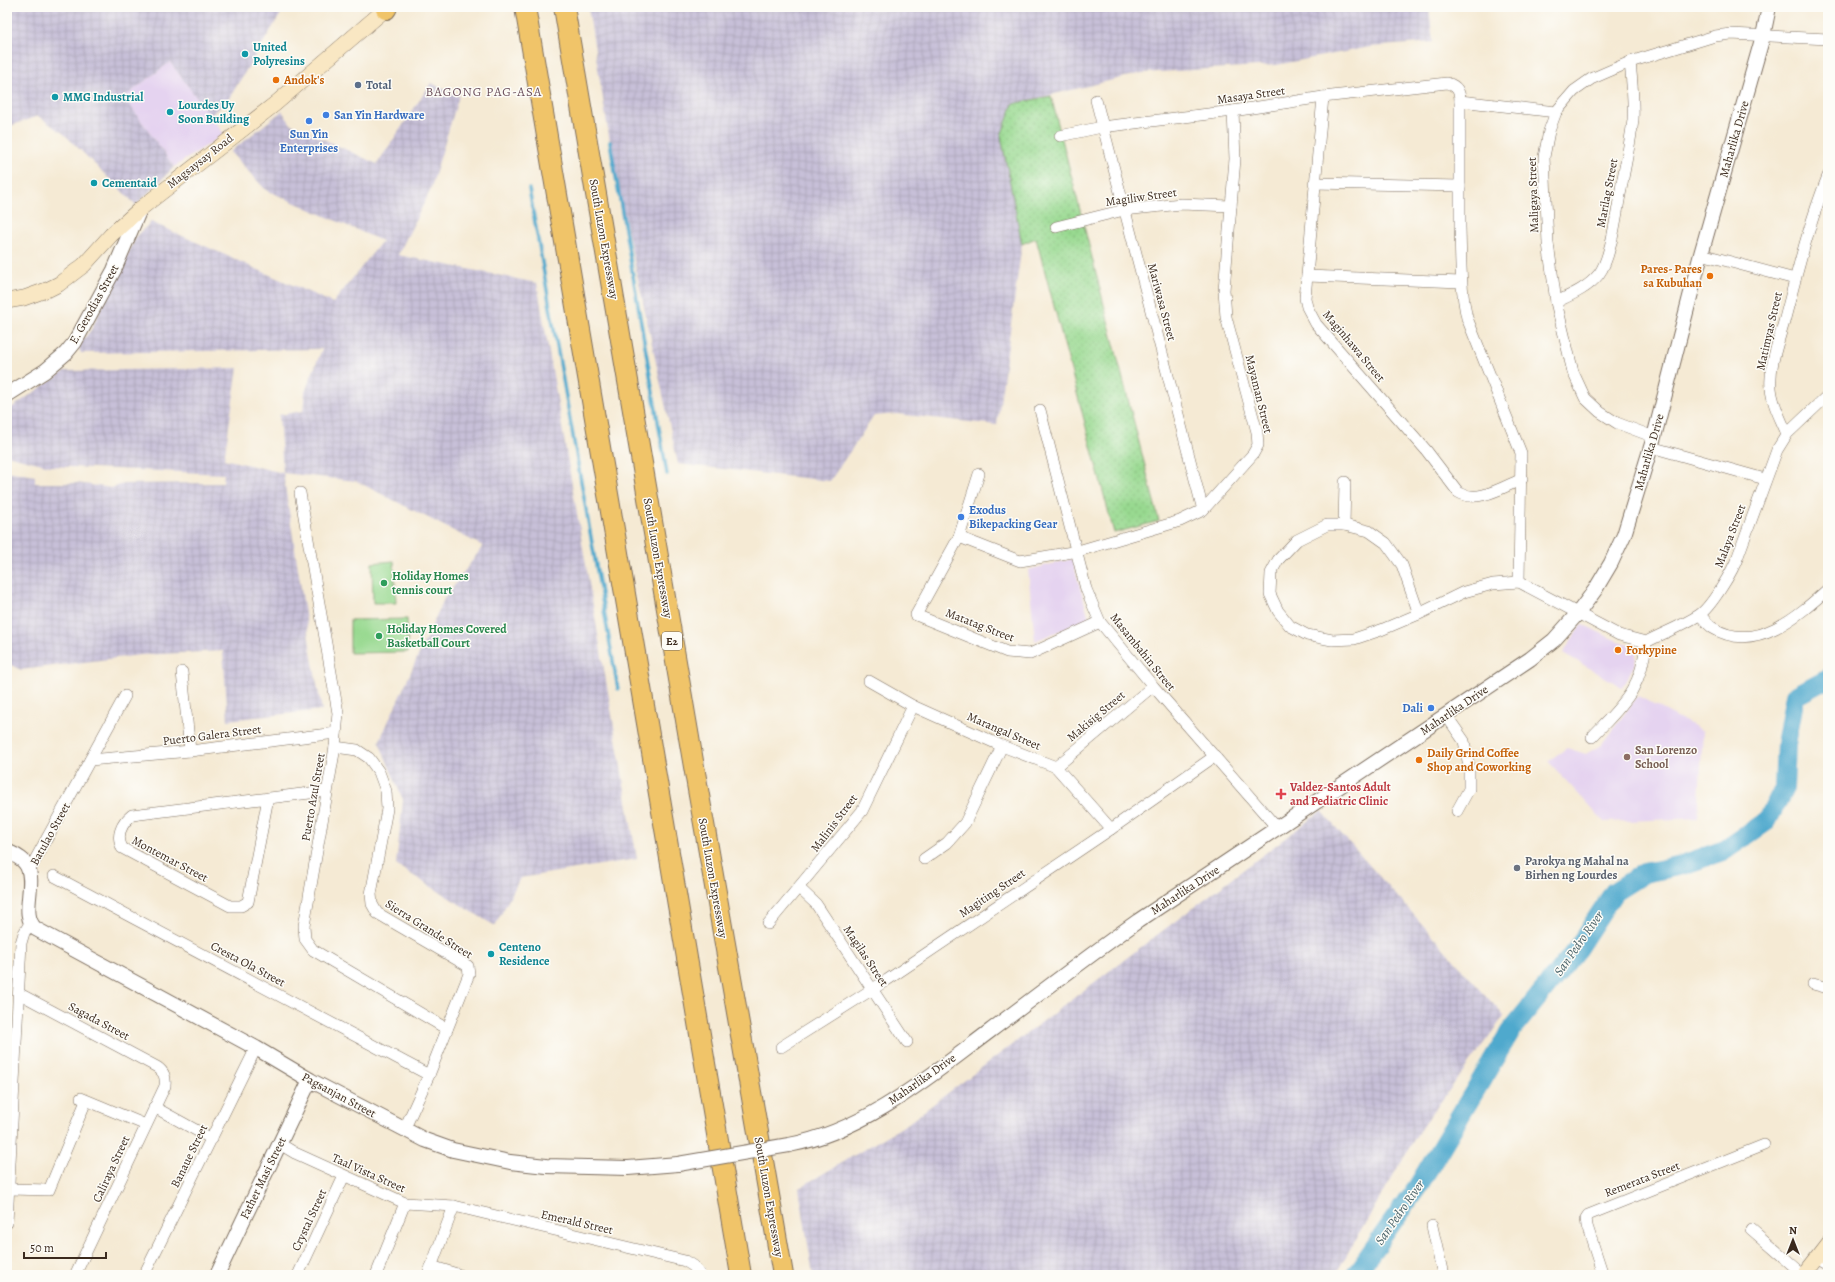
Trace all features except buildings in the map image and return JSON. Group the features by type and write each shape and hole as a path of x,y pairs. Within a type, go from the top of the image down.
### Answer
{"highway":[{"path":"525,7 741,1275"},
{"name":"South Luzon Expressway","path":"564,7 691,753 783,1275"}],"main road":[{"name":"Magsaysay Road","path":"7,302 38,294 59,284 84,265 110,235 140,209 275,104 384,9"},
{"path":"1804,1275 1822,1261 1828,1244"}],"street":[{"name":"Maharlika Drive","path":"678,1164 810,1141 866,1116 924,1080 1093,952 1530,659 1554,640 1578,613 1595,590 1611,563 1624,535 1653,442 1701,254 1763,36 1769,7"},
{"name":"Maligaya Street","path":"1763,36 1731,34 1715,36 1630,62 1591,79 1574,91 1556,112 1546,142 1544,176 1548,243 1556,302 1573,372 1585,398 1600,412 1653,442 1765,479"},
{"path":"1763,36 1828,39"},
{"name":"Marilag Street","path":"1556,302 1582,289 1593,281 1600,273 1605,262 1613,230 1633,120 1633,88 1630,62"},
{"name":"Masaya Street","path":"1060,136 1102,127 1233,111 1322,97 1447,84 1457,88 1460,93 1460,101"},
{"name":"Maginhawa Street","path":"1322,97 1305,298 1307,307 1316,324 1426,450 1458,492 1464,496 1478,496 1522,479"},
{"name":"Mariwasa Street","path":"1096,100 1203,510"},
{"path":"1519,582 1522,479 1521,453 1519,444 1467,318 1463,300 1461,282 1460,101 1556,112"},
{"name":"Mayaman Street","path":"959,537 1020,561 1078,551 1180,521 1203,510 1253,454 1258,445 1256,432 1226,316 1224,290 1235,159 1233,111"},
{"name":"Matimyas Street","path":"1787,434 1775,407 1771,388 1772,369 1795,279 1818,199 1828,176"},
{"path":"1314,183 1460,186"},
{"name":"Magiliw Street","path":"1056,227 1124,210 1181,204 1231,206"},
{"name":"E. Gerodias Street","path":"7,395 45,371 66,353 75,342 114,270 140,209"},
{"name":"Matimyas Street","path":"1701,254 1795,279"},
{"path":"1307,276 1461,282"},
{"name":"Malaya Street","path":"1646,642 1700,614 1734,569 1776,450 1787,434 1828,395"},
{"name":"Masambahin Street","path":"1040,410 1078,551 1086,589 1100,622 1153,686 1278,829"},
{"path":"959,537 979,474"},
{"path":"1344,524 1345,482"},
{"name":"Puerto Azul Street","path":"300,493 338,713 335,747 326,791 304,926 305,939 313,950 447,1029"},
{"path":"1419,614 1402,564 1386,543 1369,531 1344,524 1327,525 1297,540 1278,560 1272,574 1270,594 1278,611 1290,626 1307,635 1332,640 1354,639 1380,630 1419,614 1464,592 1493,584 1519,582 1619,635 1646,642 1642,670 1628,698 1592,737"},
{"name":"Matatag Street","path":"959,537 916,615 1007,652 1030,654 1100,622"},
{"path":"1700,614 1712,628 1730,635 1750,636 1771,631 1796,617 1828,589"},
{"path":"182,672 190,751"},
{"name":"Marangal Street","path":"869,681 913,706 1002,746 1056,766 1111,829"},
{"name":"Makisig Street","path":"1056,766 1153,686"},
{"name":"Batulao Street","path":"7,1223 20,994 21,943 24,933 30,923 29,871 125,696"},
{"name":"Malinis Street","path":"768,924 862,811 913,706"},
{"path":"1446,715 1464,741 1470,766 1470,789 1457,811"},
{"name":"Puerto Galera Street","path":"90,760 190,751 336,733"},
{"path":"924,859 947,843 965,823 1002,746"},
{"name":"Sierra Grande Street","path":"335,747 357,750 369,758 379,772 386,791 387,809 371,894 374,908 377,913 468,966 469,969 469,974 429,1075 404,1130"},
{"name":"Magiting Street","path":"781,1047 894,975 1111,829 1215,756"},
{"name":"Montemar Street","path":"268,798 248,902 241,906 230,906 122,848 119,842 118,835 127,819 132,815 268,798 326,791"},
{"path":"7,851 23,861 29,871"},
{"name":"Cresta Ola Street","path":"54,876 429,1075"},
{"name":"Magilas Street","path":"799,888 816,904 907,1042"},
{"name":"Pagsanjan Street","path":"30,923 43,933 256,1048 310,1080 425,1140 453,1150 510,1162 581,1168 653,1167 678,1164"},
{"path":"1813,984 1828,988"},
{"name":"Sagada Street","path":"20,994 157,1067 164,1074"},
{"name":"Banaue Street","path":"144,1275 256,1048"},
{"name":"Caliraya Street","path":"75,1275 165,1086 164,1074"},
{"name":"Father Masi Street","path":"217,1275 310,1080"},
{"path":"10,1189 49,1190 84,1099 146,1124"},
{"path":"154,1107 212,1139"},
{"name":"Taal Vista Street","path":"280,1144 295,1153 344,1176 406,1203 454,1206"},
{"name":"Remerata Street","path":"1603,1275 1586,1226 1586,1218 1588,1215 1764,1145"},
{"name":"Crystal Street","path":"298,1275 344,1176"},
{"path":"376,1275 406,1203"},
{"path":"454,1206 429,1270 460,1275"},
{"name":"Emerald Street","path":"454,1206 685,1261 696,1271"},
{"path":"1432,1226 1443,1275"},
{"path":"1751,1230 1804,1275"}],"shaded area":[{"path":"7,7 285,7 228,100 214,112 211,117 170,62 124,97 174,167 136,205 64,134 38,116 7,127"},
{"path":"588,7 1429,7 1433,42 1370,47 1276,65 1142,73 1013,104 1001,136 1022,244 997,425 897,414 874,416 830,481 678,464 615,173"},
{"name":"Lourdes Uy Soon Building","path":"170,62 224,134 174,167 124,97"},
{"path":"431,83 459,96 430,191 398,255 537,283 637,859 520,878 495,926 396,865 403,800 379,742 444,599 483,546 356,481 283,473 279,415 303,411 305,392 322,349 81,353 78,346 91,330 136,237 151,222 333,303 382,241 266,190 230,152 282,111 291,124 377,164"},
{"path":"238,368 224,459 283,473 312,658 322,710 228,720 223,651 140,655 21,670 7,663 7,471 35,476 35,483 77,483 111,488 124,484 223,483 224,474 50,466 7,455 7,411 65,371"},
{"path":"1072,559 1089,618 1035,641 1028,570"},
{"path":"1582,624 1613,639 1637,647 1635,664 1622,687 1563,653"},
{"name":"San Lorenzo School","path":"1638,696 1703,731 1698,818 1604,822 1548,761 1567,748 1586,754 1601,745"},
{"path":"1321,811 1504,1016 1419,1131 1335,1275 813,1275 799,1188 907,1124"}],"green space":[{"path":"1051,96 1159,521 1114,533 1036,238 1022,244 1001,136 1013,104"},
{"name":"Holiday Homes tennis court","path":"394,561 396,603 373,603 372,563"},
{"name":"Holiday Homes Covered Basketball Court","path":"407,619 408,652 350,653 350,620"}],"waterway":[{"path":"610,142 667,474"},
{"path":"529,189 618,689"},
{"name":"San Pedro River","path":"1355,1275 1418,1186 1510,1032 1577,949 1614,892 1644,873 1682,865 1725,850 1767,821 1784,788 1786,744 1795,696 1828,678"}],"place":[{"name":"United Polyresins","path":"245,54"},
{"name":"Andok's","path":"276,80"},
{"name":"Total","path":"358,85"},
{"name":"MMG Industrial","path":"55,97"},
{"name":"Lourdes Uy Soon Building","path":"170,112"},
{"name":"San Yin Hardware","path":"326,115"},
{"name":"Sun Yin Enterprises","path":"309,121"},
{"name":"Cementaid","path":"94,183"},
{"name":"Pares- Pares sa Kubuhan","path":"1710,276"},
{"name":"Exodus Bikepacking Gear","path":"961,517"},
{"name":"Holiday Homes tennis court","path":"384,583"},
{"name":"Holiday Homes Covered Basketball Court","path":"379,636"},
{"name":"Forkypine","path":"1618,650"},
{"name":"Dali","path":"1431,708"},
{"name":"San Lorenzo School","path":"1627,757"},
{"name":"Daily Grind Coffee Shop and Coworking","path":"1419,760"},
{"name":"Valdez-Santos Adult and Pediatric Clinic","path":"1281,794"},
{"name":"Parokya ng Mahal na Birhen ng Lourdes","path":"1517,868"},
{"name":"Centeno Residence","path":"491,954"}],"district":[{"name":"BAGONG PAG-ASA","path":"484,91"}]}
